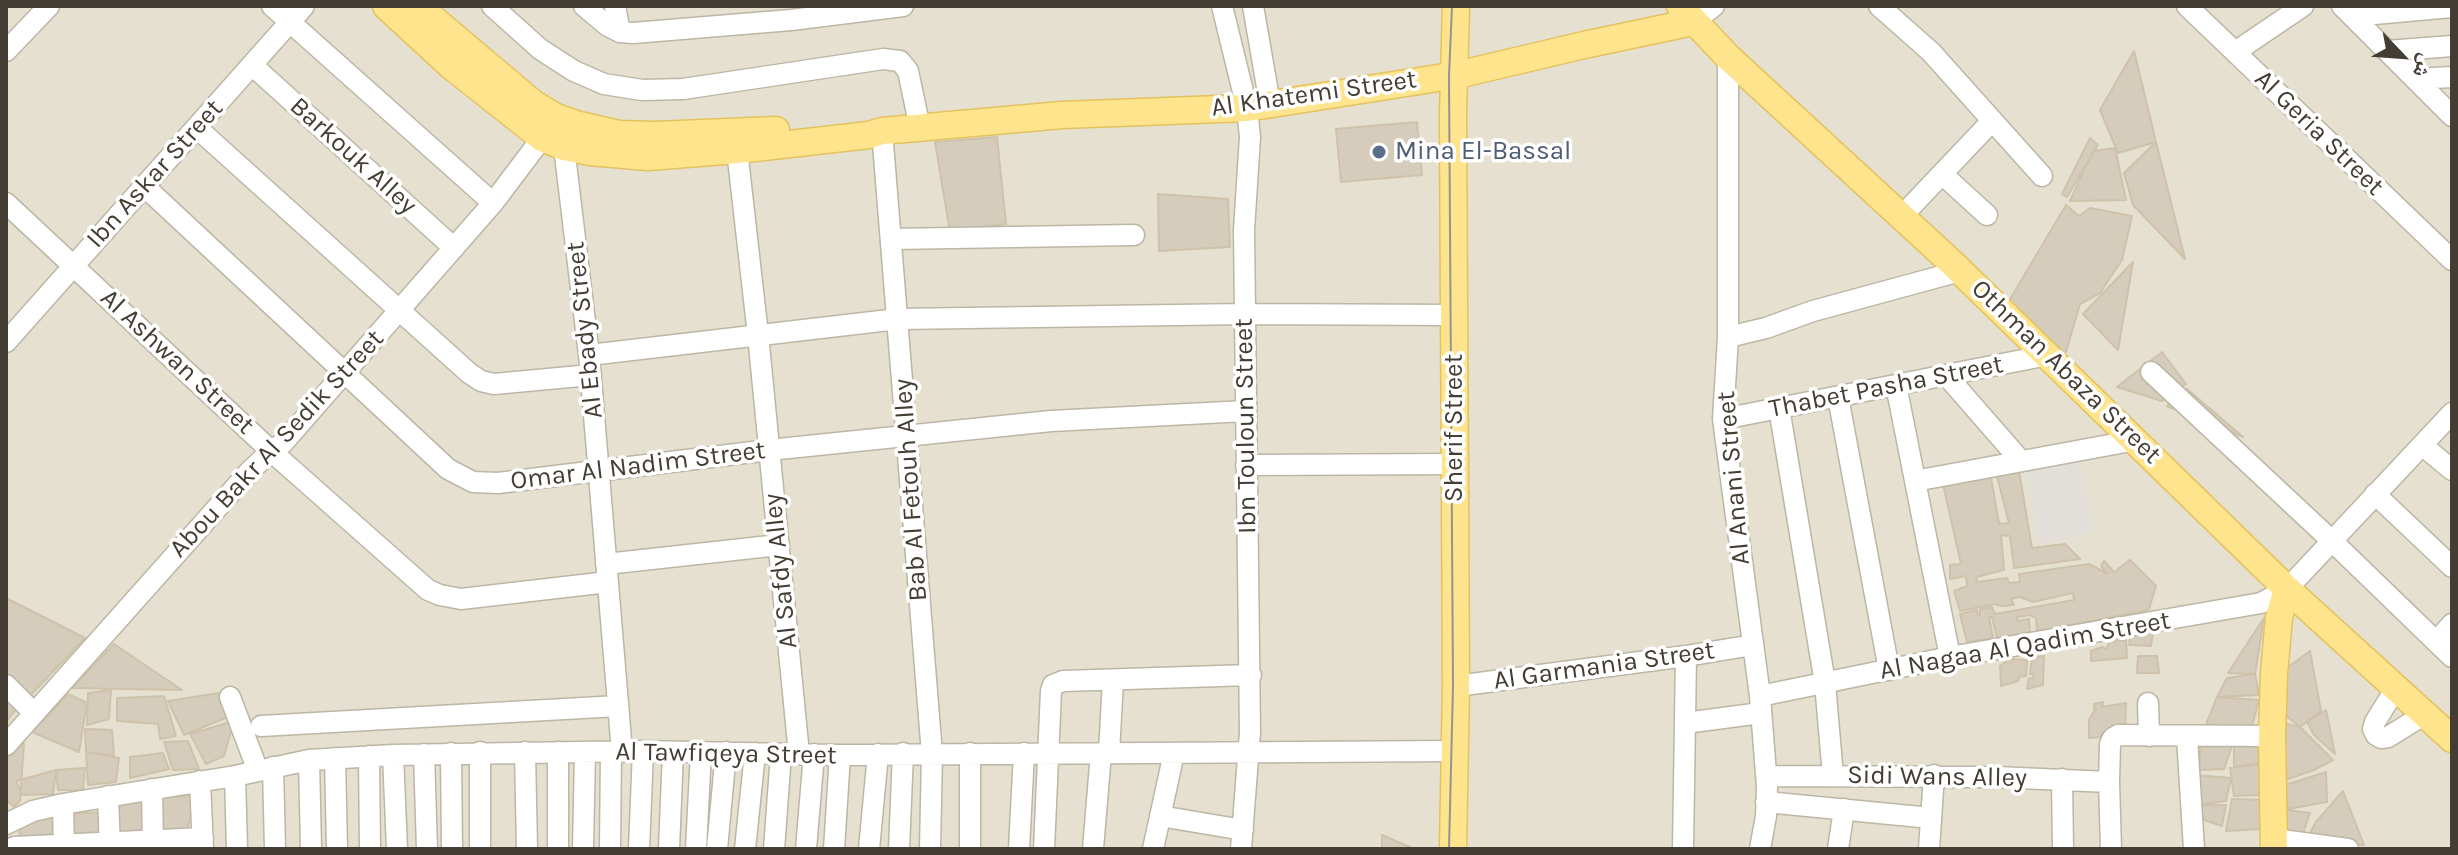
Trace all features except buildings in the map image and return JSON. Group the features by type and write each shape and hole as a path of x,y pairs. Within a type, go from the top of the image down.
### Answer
{"main road":[{"name":"Al Khatemi Street","path":"386,6 451,66 553,143 610,155 648,157 1062,115 1259,106 1453,75 1686,14"},
{"name":"Al Khatemi Street","path":"418,6 534,104 556,117 579,125 619,134 655,135 863,125 882,131"},
{"name":"Sherif Street","path":"1453,849 1456,686 1453,75 1456,6"},
{"name":"Othman Abaza Street","path":"1686,14 1728,57 2048,355 2287,589 2452,739"},
{"path":"2274,844 2272,736 2279,617 2287,589"}],"street":[{"path":"6,51 49,6"},
{"path":"272,6 297,14 493,203"},
{"path":"492,6 540,49 574,71 604,84 642,90 683,89 892,58 904,64 908,71 920,128"},
{"path":"584,6 620,32 791,20 903,6"},
{"path":"615,6 620,32"},
{"name":"Ibn Touloun Street","path":"1222,6 1259,106 1250,137 1244,230 1251,675 1242,840"},
{"path":"1253,6 1259,106"},
{"path":"1686,14 1714,6"},
{"path":"1879,6 1931,52 2042,176"},
{"name":"Al Geria Street","path":"2187,6 2452,260"},
{"path":"2347,11 2452,7"},
{"path":"2235,52 2293,9"},
{"path":"2347,11 2452,116"},
{"name":"Ibn Askar Street","path":"6,342 297,14"},
{"path":"2387,51 2452,46"},
{"name":"Al Anani Street","path":"1728,57 1728,337 1723,419 1760,705 1766,776 1760,849"},
{"name":"Barkouk Alley","path":"252,65 454,248"},
{"path":"2415,79 2452,77"},
{"path":"1902,216 1991,122"},
{"path":"197,128 469,373 481,381 494,384 758,335 898,319 1245,314 1454,315"},
{"name":"Bab Al Fetouh Alley","path":"882,131 932,754 930,849"},
{"name":"Abou Bakr Al Sedik Street","path":"6,745 250,471 283,443 493,203 553,143"},
{"name":"Al Ebady Street","path":"553,143 590,365 618,706 610,849"},
{"name":"Al Safdy Alley","path":"737,150 798,754"},
{"path":"1942,174 1987,215"},
{"name":"Omar Al Nadim Street","path":"144,186 448,469 473,482 498,483 769,450 1051,421 1246,411"},
{"name":"Al Ashwan Street","path":"6,203 271,451 419,583 440,595 461,599 779,545"},
{"path":"892,239 1134,235"},
{"path":"1728,337 1960,271"},
{"name":"Thabet Pasha Street","path":"1723,419 2048,355"},
{"path":"2151,372 2452,657"},
{"path":"1946,375 2021,461"},
{"path":"1896,385 1950,657"},
{"path":"1838,397 1889,670"},
{"path":"1779,408 1825,683 1833,776"},
{"path":"2287,589 2452,413"},
{"path":"1915,481 2136,440"},
{"path":"2422,445 2452,470"},
{"path":"1246,465 1455,464"},
{"path":"2375,494 2452,567"},
{"name":"Al Nagaa Al Qadim Street","path":"1685,723 1760,705 1825,683 1950,657 2261,603 2287,589"},
{"path":"2436,642 2452,624"},
{"name":"Al Garmania Street","path":"1456,686 1753,645"},
{"path":"1683,849 1686,656"},
{"path":"1044,849 1053,685 1063,681 1251,675"},
{"path":"1093,849 1113,680"},
{"path":"6,685 34,713"},
{"path":"2396,688 2375,722 2373,729 2376,735 2388,737 2425,714"},
{"path":"230,697 266,769 275,849"},
{"path":"2148,703 2149,736"},
{"path":"261,726 618,706"},
{"path":"2111,849 2109,782 2110,744 2113,738 2118,735 2272,736"},
{"path":"2187,737 2194,849"},
{"path":"639,849 643,751"},
{"name":"Al Tawfiqeya Street","path":"10,821 63,804 235,776 309,760 369,756 643,751 840,755 1454,751"},
{"path":"480,752 480,849"},
{"path":"525,752 527,849"},
{"path":"558,752 558,849"},
{"path":"583,849 585,752"},
{"path":"669,849 673,752"},
{"path":"696,849 701,752"},
{"path":"717,849 726,752"},
{"path":"451,753 452,849"},
{"path":"745,849 755,753"},
{"path":"899,849 903,753"},
{"path":"970,753 970,849"},
{"path":"1019,849 1024,753"},
{"path":"1153,849 1174,753"},
{"path":"424,754 427,849"},
{"path":"774,849 798,754"},
{"path":"798,754 806,849"},
{"path":"869,849 878,754"},
{"path":"393,755 397,849"},
{"path":"834,849 840,755"},
{"path":"369,756 370,849"},
{"path":"335,758 337,849"},
{"path":"309,760 311,849"},
{"path":"1929,849 1934,775"},
{"name":"Sidi Wans Alley","path":"1766,776 1934,775 2109,782"},
{"path":"235,776 237,849"},
{"path":"2062,779 2063,849"},
{"path":"10,821 14,848 203,844 200,781"},
{"path":"152,789 153,845"},
{"path":"108,796 110,846"},
{"path":"1766,802 1931,818"},
{"path":"63,804 64,847"},
{"path":"1838,849 1844,809"},
{"path":"1160,816 1242,840"},
{"path":"2274,844 2348,849"}],"shaded area":[{"path":"6,6 2452,6 2452,849 6,849"},
{"path":"2079,460 2094,532 2038,544 2027,467"}],"tram line":[{"path":"1449,849 1453,686 1449,76 1452,6"}],"place":[{"name":"Mina El-Bassal","path":"1379,152"}]}
